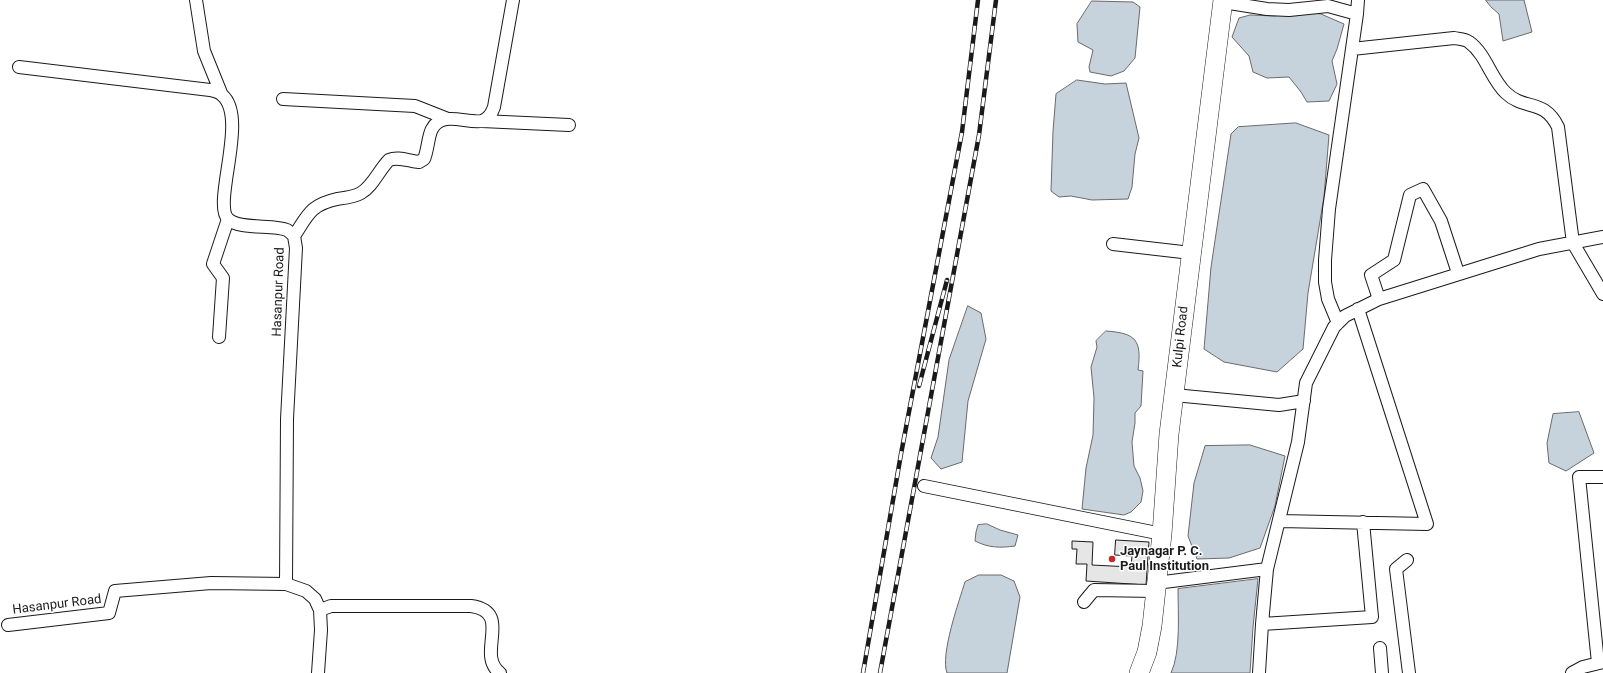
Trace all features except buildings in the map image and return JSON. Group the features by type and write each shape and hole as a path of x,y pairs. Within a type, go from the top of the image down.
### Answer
{"main road":[{"name":"Kulpi Road","path":"1139,673 1148,652 1152,626 1155,587 1162,534 1169,434 1191,253 1205,156 1209,111 1223,1"}],"street":[{"path":"196,0 204,51 221,94 227,101 231,118 232,138 223,202 224,213 228,219 213,264 223,278 219,337"},
{"path":"482,121 490,115 494,107 513,0"},
{"path":"1338,323 1328,299 1325,282 1325,260 1329,209 1358,14 1358,0"},
{"path":"1223,1 1267,9 1289,10 1328,6 1358,14"},
{"path":"1352,48 1454,38 1468,40 1477,49 1506,94 1516,100 1544,109 1553,117 1558,127 1573,243 1603,294"},
{"path":"19,68 210,90 221,94"},
{"path":"283,99 415,106 448,119 569,125"},
{"path":"294,236 317,205 360,194 368,187 389,160 399,158 419,162 424,159 432,129 438,123 448,119"},
{"path":"1379,298 1371,275 1394,260 1410,195 1423,189 1441,221 1458,273"},
{"name":"Hasanpur Road","path":"228,219 238,224 286,230 294,236 296,248 287,419 286,584"},
{"path":"1259,673 1267,569 1298,442 1306,383 1334,327 1345,316 1379,298 1539,249 1603,237"},
{"path":"1113,244 1191,253"},
{"path":"1279,521 1426,524 1358,309"},
{"path":"1174,395 1279,404 1304,401"},
{"path":"1572,673 1583,667 1600,662 1579,476 1603,477"},
{"path":"924,486 1162,534"},
{"path":"1262,624 1372,617 1363,522"},
{"path":"1407,560 1396,569 1409,673"},
{"path":"1084,602 1094,590 1155,587 1267,569"},
{"name":"Hasanpur Road","path":"8,625 109,613 115,591 211,583 286,584 306,591 315,599 320,610"},
{"path":"318,673 321,630 320,610 331,606 481,607 492,619 494,626 491,655 492,663 495,669 500,673"},
{"path":"1380,648 1382,673"}],"shaded area":[{"path":"1486,0 1524,0 1532,32 1503,41 1499,14"},
{"path":"1092,1 1133,2 1140,7 1135,58 1124,71 1111,76 1090,72 1089,67 1093,50 1078,42 1077,24"},
{"path":"1307,12 1321,14 1344,24 1332,61 1337,84 1329,101 1307,102 1289,77 1267,78 1253,72 1249,56 1232,37 1239,18 1250,15 1274,16"},
{"path":"1077,80 1105,84 1126,83 1139,138 1135,154 1132,187 1128,199 1092,200 1071,196 1059,197 1051,191 1056,94"},
{"path":"1296,123 1329,135 1324,197 1308,293 1303,349 1277,372 1224,362 1204,349 1211,267 1231,134 1238,127"},
{"path":"968,306 981,313 986,339 968,401 962,462 941,469 931,458 938,437 949,360"},
{"path":"1106,331 1124,334 1135,340 1138,345 1139,352 1138,370 1143,371 1141,406 1135,413 1132,442 1134,466 1140,478 1143,491 1141,502 1131,512 1124,515 1082,509 1086,468 1093,435 1094,398 1091,367 1097,347 1096,341"},
{"path":"1579,412 1594,453 1566,471 1549,463 1547,443 1553,414"},
{"path":"1250,445 1285,456 1275,506 1260,548 1229,558 1197,559 1188,536 1194,483 1205,446"},
{"path":"987,524 1000,530 1018,535 1015,546 995,547 975,541 978,525"},
{"path":"979,575 1001,575 1014,581 1020,597 1007,673 947,673 946,654 948,641 965,582"},
{"path":"1258,579 1250,673 1171,673 1178,643 1178,589"}],"railway":[{"path":"863,673 901,454 962,132 978,0"},
{"path":"880,673 979,135 996,0"},
{"path":"919,386 947,280"}],"place":[{"name":"Jaynagar P. C. Paul Institution","path":"1112,559"}]}
